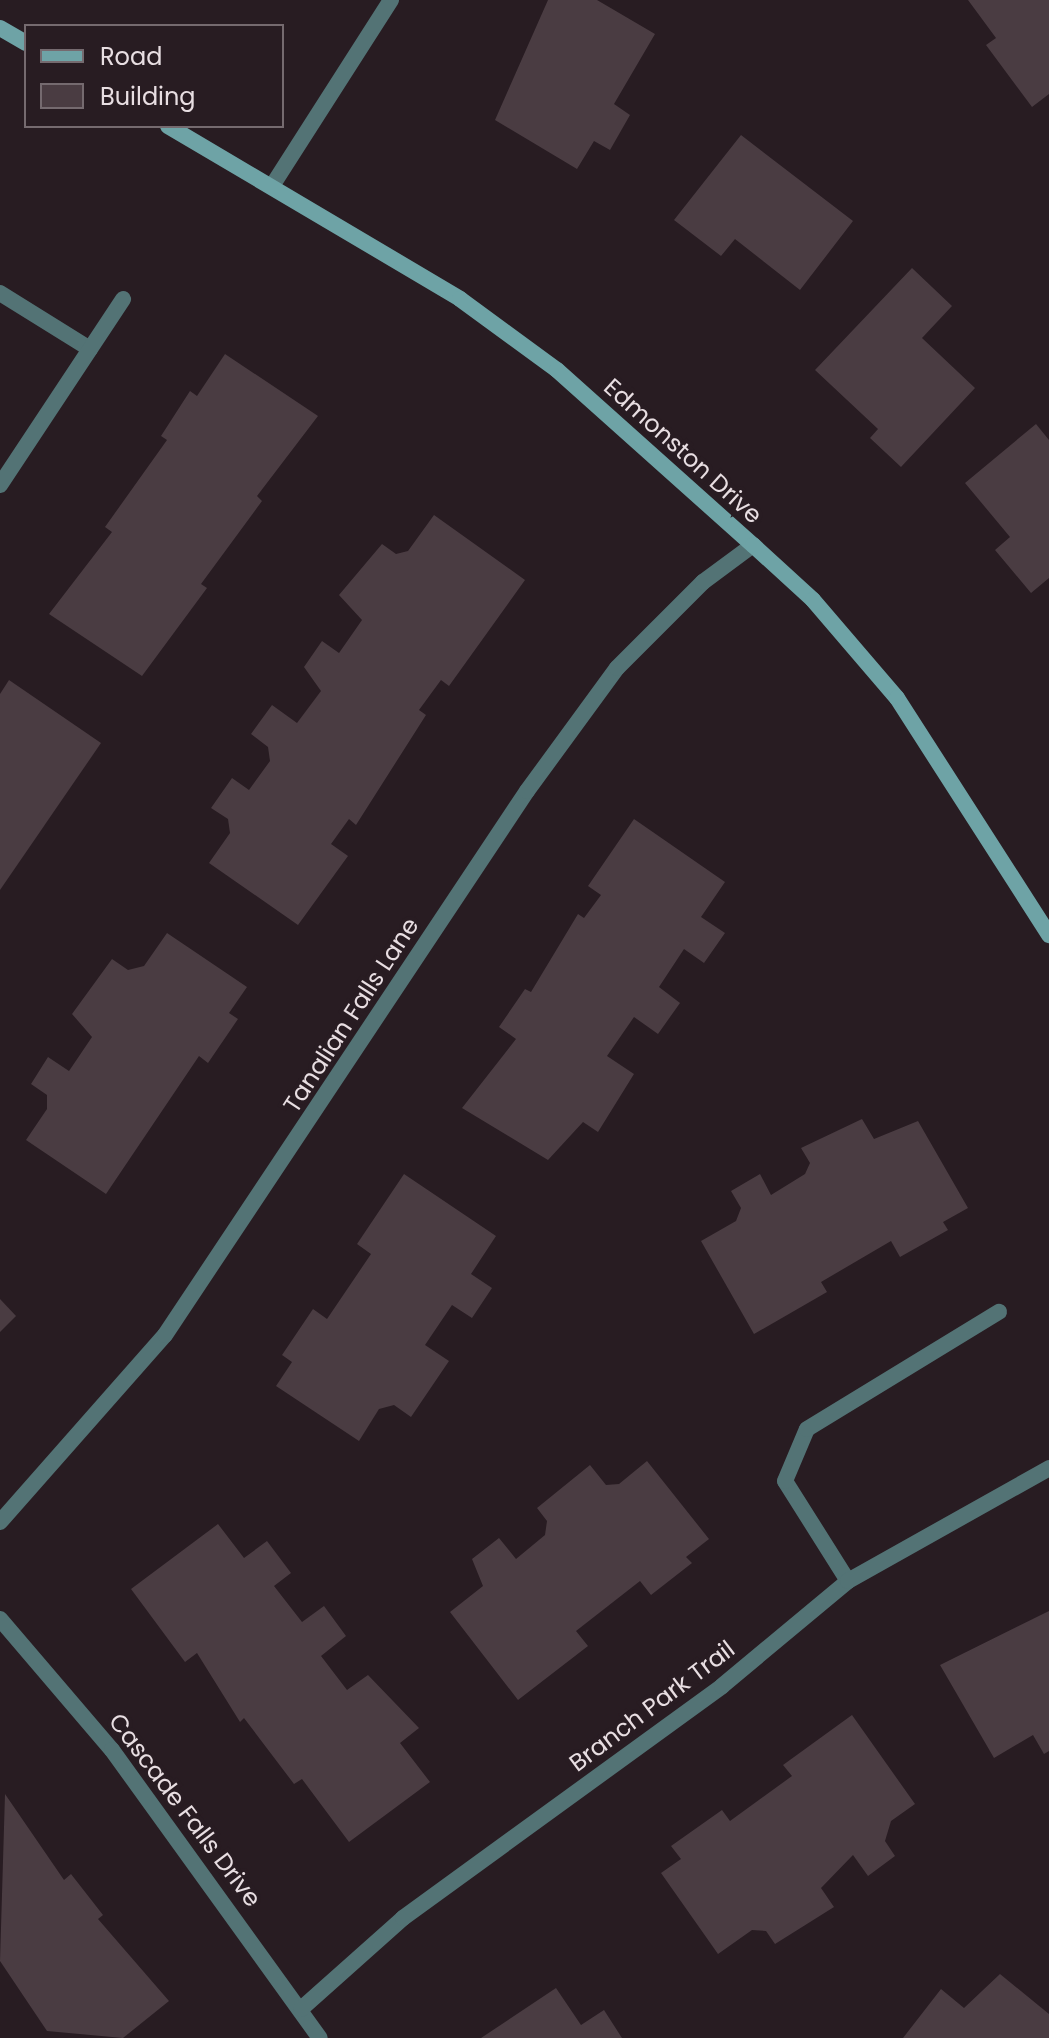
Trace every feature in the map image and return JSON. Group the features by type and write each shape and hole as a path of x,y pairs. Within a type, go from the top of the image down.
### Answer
{"street":[{"path":"272,186 391,0"},
{"path":"0,28 24,42"},
{"name":"Edmonston Drive","path":"171,128 396,258 557,370 813,600 897,698 1049,935"},
{"path":"0,293 90,349"},
{"path":"0,485 123,299"},
{"name":"Tanalian Falls Lane","path":"0,1522 165,1335 527,791 617,668 703,582 753,545"},
{"path":"848,1581 785,1481 807,1429 999,1312"},
{"name":"Branch Park Trail","path":"301,2009 403,1918 722,1686 848,1581 1049,1468"},
{"name":"Cascade Falls Drive","path":"0,1619 112,1750 320,2038"}],"building":[{"path":"548,0 597,0 655,34 614,104 630,115 610,150 594,141 577,169 495,120"},
{"path":"968,0 1049,0 1049,94 1032,107 986,45 996,38"},
{"path":"741,135 853,221 800,290 735,239 721,256 674,220"},
{"path":"912,268 952,306 922,338 975,388 901,467 870,438 878,429 815,370"},
{"path":"225,354 318,416 257,496 262,501 201,584 207,588 142,676 49,614 112,532 105,527 167,440 161,436 190,391 197,396"},
{"path":"1036,424 1049,440 1049,578 1031,593 995,550 1010,537 965,483"},
{"path":"434,515 525,580 449,686 441,680 419,710 426,715 356,825 349,819 331,844 348,856 298,925 209,863 230,833 228,819 211,808 232,778 249,790 270,761 268,747 251,734 272,705 297,723 321,691 304,667 322,641 339,653 362,620 339,595 382,544 396,554 408,551"},
{"path":"9,680 101,743 0,890 0,694"},
{"path":"634,819 725,882 701,917 725,933 704,963 684,949 659,987 680,1003 658,1034 634,1017 607,1056 634,1074 598,1132 583,1122 548,1160 462,1108 516,1039 499,1027 525,989 531,992 578,914 584,918 601,895 588,886"},
{"path":"167,933 247,987 229,1013 238,1019 208,1063 199,1056 106,1194 26,1140 47,1109 47,1095 31,1084 48,1057 69,1071 92,1037 72,1014 112,959 128,970 144,966"},
{"path":"862,1119 874,1139 918,1121 968,1208 943,1222 948,1230 900,1257 891,1241 821,1282 827,1292 754,1334 701,1241 736,1221 741,1208 731,1191 760,1174 771,1195 805,1174 810,1163 801,1148"},
{"path":"404,1174 496,1236 471,1274 492,1288 472,1318 452,1305 425,1345 449,1361 411,1417 394,1405 379,1409 359,1441 276,1386 292,1362 282,1355 313,1309 327,1319 371,1254 357,1244"},
{"path":"0,1299 16,1316 0,1332"},
{"path":"647,1461 709,1539 686,1557 692,1563 651,1595 640,1581 576,1631 588,1646 518,1700 450,1612 483,1586 472,1559 499,1538 516,1559 545,1535 547,1521 537,1508 590,1465 606,1485 619,1484"},
{"path":"218,1524 244,1558 267,1541 291,1573 274,1586 302,1622 324,1606 346,1636 321,1656 347,1690 368,1675 419,1728 400,1743 430,1782 349,1842 302,1779 294,1784 244,1718 240,1722 197,1653 185,1662 131,1589"},
{"path":"1049,1611 1049,1751 1044,1754 1033,1735 994,1758 940,1665"},
{"path":"852,1715 915,1804 891,1821 885,1841 895,1856 868,1876 853,1855 821,1888 834,1907 775,1944 766,1931 752,1930 718,1954 661,1873 681,1859 671,1846 722,1810 730,1821 792,1776 783,1765"},
{"path":"5,1794 64,1880 71,1874 103,1915 98,1919 169,2001 123,2038 47,2031 0,1961"},
{"path":"1000,1974 1049,2014 1049,2038 903,2038 941,1989 964,2008"},
{"path":"556,1988 581,2025 604,2010 622,2038 481,2038"}]}
